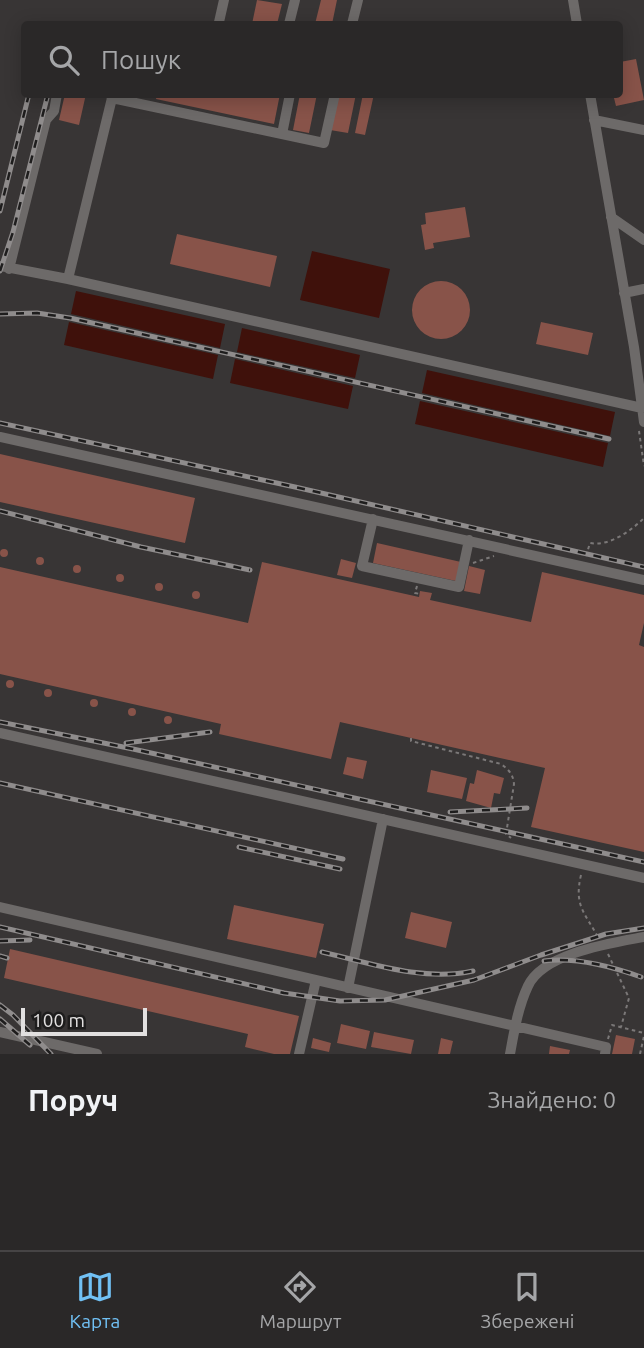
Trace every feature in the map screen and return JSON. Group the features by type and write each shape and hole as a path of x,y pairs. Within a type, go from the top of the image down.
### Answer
{"street":[{"path":"219,21 224,0"},
{"path":"290,21 295,0"},
{"path":"353,21 358,0"},
{"path":"573,0 576,21"},
{"path":"56,98 54,111 46,120 4,268 68,279 642,408"},
{"path":"68,279 111,98"},
{"path":"120,98 324,143 334,98"},
{"path":"282,134 289,98"},
{"path":"591,98 625,293 639,347 644,422"},
{"path":"594,120 644,130"},
{"path":"611,217 644,240"},
{"path":"625,293 644,289"},
{"path":"0,437 644,580"},
{"path":"373,519 362,566 459,587 469,540"},
{"path":"0,733 644,878"},
{"path":"348,988 383,820"},
{"path":"0,907 515,1026 605,1051"},
{"path":"510,1054 515,1026 528,984 542,970 567,957 603,945 644,937"},
{"path":"299,1054 316,980"},
{"path":"0,1032 97,1054"}],"path":[{"path":"583,566 590,543 617,538 644,518"},
{"path":"464,566 495,556"},
{"path":"415,593 419,594"},
{"path":"411,738 411,741 501,764 509,769 514,784 506,834 509,837"},
{"path":"580,878 577,892 580,904"},
{"path":"621,1027 629,998"},
{"path":"605,1051 612,1025 644,1035 640,1054"}],"shaded area":[{"path":"312,251 390,269 379,318 300,300"},
{"path":"76,291 225,324 220,348 71,314"},
{"path":"69,322 218,355 213,379 64,345"},
{"path":"242,328 360,355 355,378 237,352"},
{"path":"235,359 353,386 348,409 230,383"},
{"path":"427,370 615,412 610,436 422,393"},
{"path":"420,401 608,443 603,467 415,424"}],"building":[{"path":"257,0 282,4 278,21 253,21"},
{"path":"321,0 337,0 333,21 316,21"},
{"path":"636,59 644,100 616,106 614,98 623,98 623,61"},
{"path":"64,98 85,98 79,125 59,120"},
{"path":"156,98 279,98 274,124"},
{"path":"299,98 316,98 309,133 293,130"},
{"path":"337,98 355,98 348,133 330,130"},
{"path":"362,98 373,98 365,135 355,133"},
{"path":"465,207 470,237 433,243 434,248 425,250 421,225 426,224 425,213"},
{"path":"177,234 277,256 270,287 170,264"},
{"path":"441,281 457,286 465,294 470,310 465,326 457,334 441,339 425,334 417,326 412,310 417,294 425,286"},
{"path":"541,322 593,333 588,355 536,344"},
{"path":"0,454 195,498 185,543 0,502"},
{"path":"377,543 461,562 456,581 373,563"},
{"path":"4,549 8,553 4,557 0,553"},
{"path":"40,557 44,561 40,565 36,561"},
{"path":"341,559 356,563 352,578 337,575"},
{"path":"262,562 419,597 420,591 432,593 430,600 531,622 542,572 644,595 644,623 639,645 644,647 644,852 531,827 545,768 340,722 331,759 219,734 221,724 0,674 0,567 248,623"},
{"path":"77,565 81,569 77,573 73,569"},
{"path":"469,566 485,570 480,594 464,591"},
{"path":"120,574 124,578 120,582 116,578"},
{"path":"159,583 163,587 159,591 155,587"},
{"path":"196,591 200,595 196,599 192,595"},
{"path":"10,680 14,684 10,688 6,684"},
{"path":"48,689 52,693 48,697 44,693"},
{"path":"94,699 98,703 94,707 90,703"},
{"path":"132,708 136,712 132,716 128,712"},
{"path":"168,716 172,720 168,724 164,720"},
{"path":"347,757 367,761 363,779 343,774"},
{"path":"431,770 467,778 462,799 427,792"},
{"path":"477,770 504,778 500,794 494,793 491,808 466,801 470,783 474,784"},
{"path":"234,905 324,924 316,958 227,939"},
{"path":"411,912 452,922 446,948 405,938"},
{"path":"10,949 299,1016 290,1054 274,1054 245,1047 248,1034 4,978"},
{"path":"341,1024 370,1031 366,1049 337,1043"},
{"path":"374,1032 414,1040 411,1054 371,1047"},
{"path":"616,1035 635,1039 632,1054 612,1054"},
{"path":"313,1038 331,1043 329,1052 311,1048"},
{"path":"441,1038 453,1041 450,1054 438,1054"},
{"path":"550,1046 570,1050 569,1054 549,1054"}],"railway":[{"path":"0,211 28,98"},
{"path":"0,271 13,232 47,98"},
{"path":"0,314 37,313 70,318 609,439"},
{"path":"0,423 644,567"},
{"path":"0,511 141,547 250,570"},
{"path":"0,722 644,862"},
{"path":"126,743 210,732"},
{"path":"0,783 343,859"},
{"path":"450,812 527,808"},
{"path":"239,847 340,869"},
{"path":"0,927 284,993 340,1001 385,1000 474,980 606,934 644,928"},
{"path":"0,941 30,940"},
{"path":"322,952 416,973 454,974 473,971"},
{"path":"0,956 7,958"},
{"path":"544,961 593,963 641,977"},
{"path":"0,1005 51,1054"},
{"path":"0,1019 30,1045"}]}
